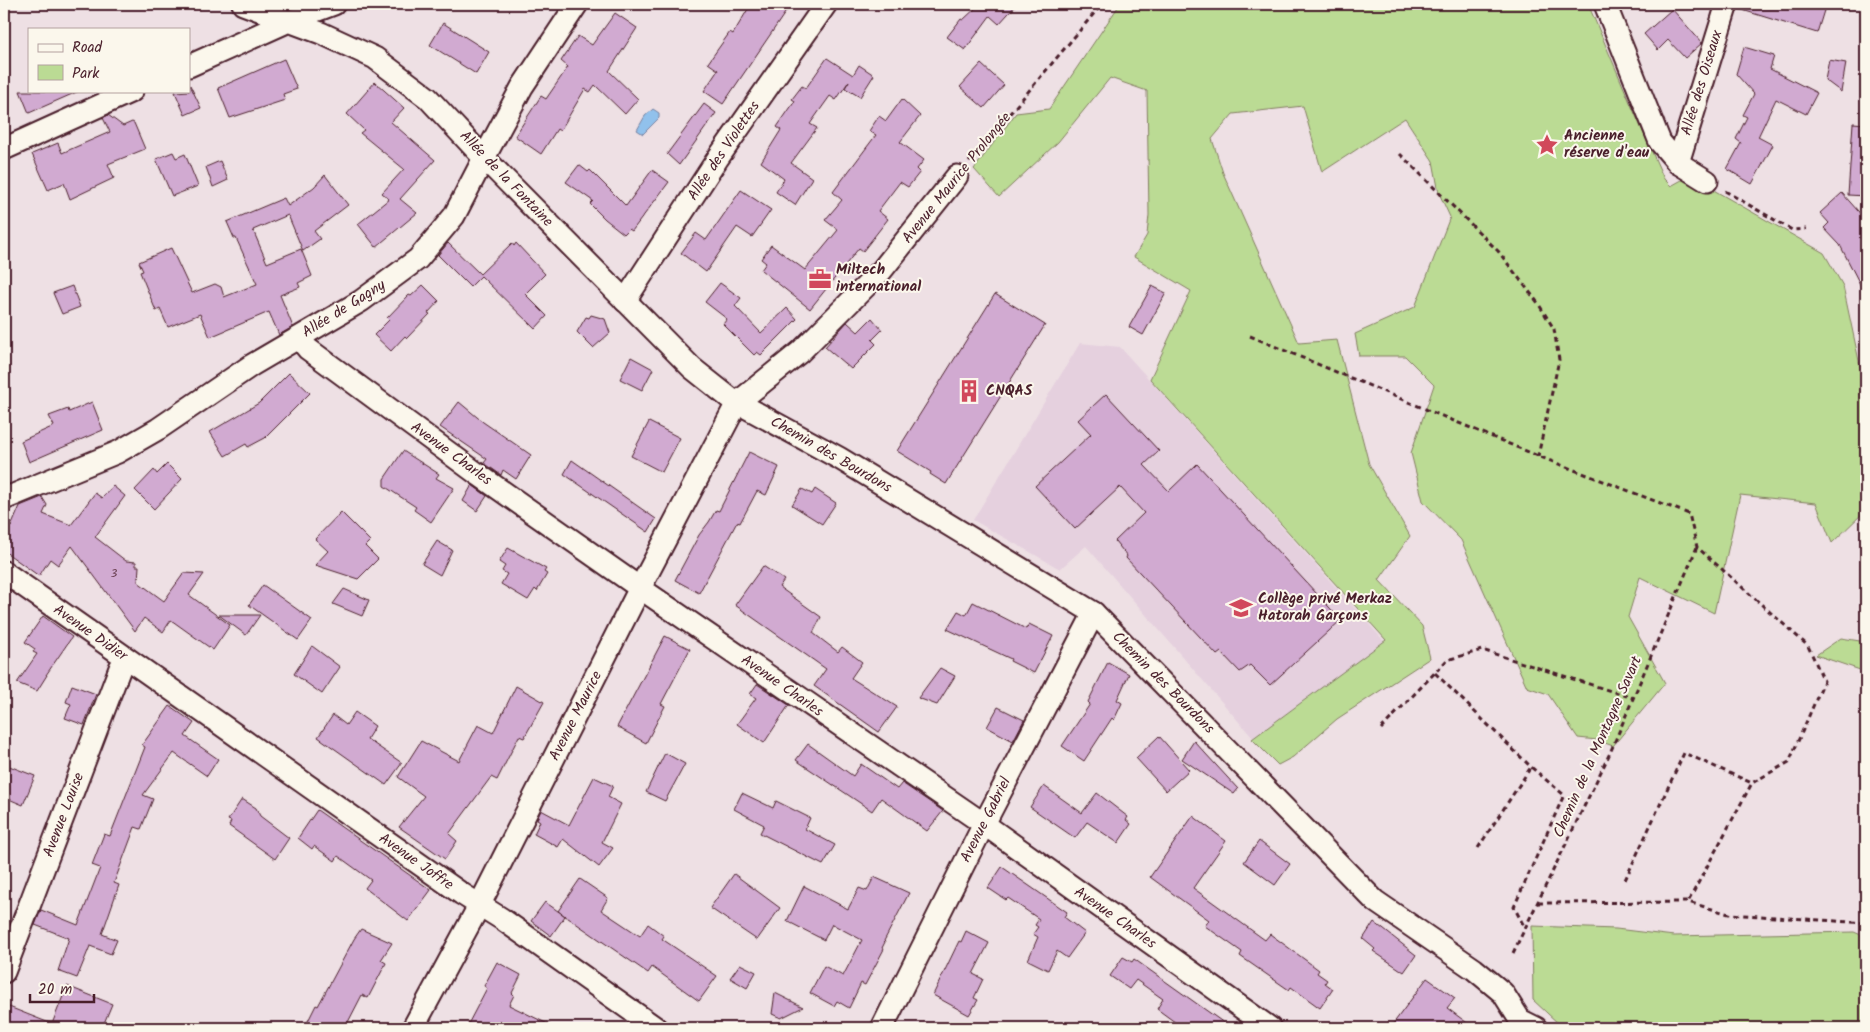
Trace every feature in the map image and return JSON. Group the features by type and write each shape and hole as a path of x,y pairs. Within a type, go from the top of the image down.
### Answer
{"street":[{"name":"Allée de la Fontaine","path":"243,4 321,33 376,58 428,98 484,158 692,368 737,403"},
{"path":"190,66 289,21 334,4"},
{"name":"Allée de Gagny","path":"4,499 126,447 158,429 252,365 361,301 418,260 454,216 522,88 577,4"},
{"name":"Allée des Violettes","path":"625,301 718,158 826,4"},
{"path":"1605,4 1660,142 1678,163 1707,180"},
{"name":"Allée des Oiseaux","path":"1678,163 1726,4"},
{"path":"4,149 130,92"},
{"name":"Avenue Maurice Prolongée","path":"737,403 800,352 882,270 957,176"},
{"name":"Avenue Charles","path":"299,338 308,349 479,475 984,824 1270,1028"},
{"name":"Avenue Maurice","path":"413,1028 479,906 640,588 737,403"},
{"name":"Chemin des Bourdons","path":"737,403 839,458 1094,613 1375,901 1474,969 1504,993 1524,1025"},
{"name":"Avenue Didier","path":"4,572 177,694"},
{"name":"Avenue Gabriel","path":"882,1028 984,824 1094,613"},
{"name":"Avenue Louise","path":"4,972 120,668 126,658"},
{"name":"Avenue Joffre","path":"177,694 656,1028"}],"path":[{"name":"Avenue Maurice Prolongée","path":"957,176 1102,4"},
{"path":"1400,154 1498,251 1538,303 1554,328 1559,360 1538,456"},
{"path":"1707,180 1792,230 1806,229"},
{"path":"1250,336 1538,456 1689,514 1697,547 1808,646 1824,681 1789,762 1752,783 1688,902"},
{"name":"Chemin de la Montagne Savart","path":"1512,953 1610,753 1697,547"},
{"path":"1381,728 1447,660 1482,650 1634,698"},
{"path":"1435,673 1532,767 1564,795 1514,907 1525,928"},
{"path":"1625,880 1684,753 1752,783"},
{"path":"1478,848 1532,767"},
{"path":"1538,903 1688,902 1729,914 1866,922"}],"shaded area":[{"path":"1080,343 1120,347 1385,642 1253,738 1086,546 1060,569 973,520"}],"green space":[{"path":"1120,4 1588,4 1664,179 1671,186 1689,176 1824,253 1843,286 1862,375 1866,382 1866,510 1832,543 1816,503 1740,495 1714,613 1640,577 1628,617 1665,683 1613,746 1597,740 1578,738 1548,694 1527,687 1461,540 1423,501 1411,453 1434,385 1405,356 1359,356 1355,334 1415,307 1450,217 1439,193 1433,161 1405,118 1322,172 1303,106 1233,114 1212,139 1223,173 1299,343 1337,340 1369,464 1410,536 1379,580 1422,626 1430,658 1337,719 1293,757 1278,765 1252,739 1386,640 1150,379 1191,291 1134,257 1147,235 1149,215 1147,91 1110,78 1058,142 999,197 974,169 1016,113 1049,109"},
{"path":"1841,638 1866,642 1866,672 1816,655"},
{"path":"1532,926 1616,929 1674,936 1854,932 1866,937 1866,1028 1566,1028 1560,1025 1533,1000"}],"water":[{"path":"653,109 659,113 659,118 643,134 637,130 645,116"}],"building":[{"path":"751,4 777,4 787,10 723,104 704,91 718,70 708,63 730,32 733,34"},
{"path":"978,4 1017,4 999,24 990,16 965,50 947,37 961,19 963,20"},
{"path":"1739,4 1826,4 1817,33 1739,9"},
{"path":"1672,9 1702,43 1685,58 1668,40 1658,50 1644,34"},
{"path":"615,13 637,28 609,71 638,99 625,114 595,85 590,92 585,89 560,131 557,129 541,154 515,136 541,96 546,99 568,67 561,61 578,36 592,45"},
{"path":"443,23 489,52 476,74 430,45"},
{"path":"1744,47 1774,56 1770,69 1817,93 1806,114 1776,99 1758,137 1773,145 1752,184 1727,169 1741,143 1736,139 1747,117 1743,115 1754,94 1736,74"},
{"path":"827,58 853,75 859,65 874,75 860,97 845,88 849,81 836,100 830,96 810,124 817,128 791,163 812,178 795,205 776,192 784,179 761,162 781,130 777,127 795,101 792,99 802,86 806,88"},
{"path":"284,59 297,89 283,94 285,100 230,118 218,88"},
{"path":"1829,60 1846,63 1841,92 1825,80"},
{"path":"981,64 1004,85 984,108 960,87"},
{"path":"375,82 404,108 391,122 435,160 400,199 417,213 376,247 358,224 389,199 382,193 404,169 360,133 364,130 347,114"},
{"path":"190,85 201,108 185,115 175,92 190,92"},
{"path":"20,91 77,92 29,113"},
{"path":"902,99 920,116 900,142 924,160 917,169 920,172 908,187 900,182 878,211 888,219 863,251 859,248 810,309 761,270 766,263 761,259 771,245 805,270 838,230 825,220 842,200 833,192 876,135 869,131 879,116 886,121"},
{"path":"704,104 716,113 679,165 667,154"},
{"path":"108,115 123,126 134,123 145,149 108,164 114,178 70,199 64,183 48,190 32,154 58,143 62,153 110,132 103,118"},
{"path":"1853,123 1866,124 1866,196 1848,195"},
{"path":"173,152 176,158 185,154 198,186 172,196 156,159"},
{"path":"220,161 228,180 213,187 206,167"},
{"path":"579,165 588,172 590,170 626,206 652,170 669,182 632,231 629,229 624,234 590,204 593,201 566,182"},
{"path":"325,175 348,205 314,231 320,239 303,251 288,215 253,230 267,263 301,249 312,276 298,283 300,287 280,295 293,327 279,335 269,312 210,337 200,314 168,327 160,309 156,311 140,272 143,271 139,262 171,248 192,293 215,284 221,287 224,297 257,284 227,222 284,198 288,206 314,187"},
{"path":"741,190 771,210 752,237 737,227 706,272 681,253 696,233 706,240"},
{"path":"1842,193 1866,220 1866,296 1840,245 1824,228 1829,223 1820,213"},
{"path":"448,243 480,274 512,243 514,246 516,243 545,274 525,294 547,316 535,329 481,276 470,287 438,255"},
{"path":"720,283 741,298 735,306 761,333 787,308 797,319 761,355 757,352 754,355 723,324 727,319 705,302"},
{"path":"423,285 439,301 428,313 430,314 407,338 405,336 391,351 374,335 409,295 411,296"},
{"path":"72,286 80,307 62,314 53,293"},
{"path":"1152,286 1166,293 1143,335 1129,327"},
{"name":"CNQAS","path":"995,294 1045,325 946,484 930,474 931,472 897,451"},
{"path":"591,315 605,319 610,333 593,348 577,332 586,317 589,318"},
{"path":"872,318 882,330 872,340 876,344 851,369 825,347 847,322 858,332"},
{"path":"631,357 653,369 642,390 620,379"},
{"path":"289,373 310,393 265,438 248,447 246,444 225,456 210,432 259,403"},
{"path":"1106,394 1159,451 1144,465 1169,491 1197,464 1341,620 1270,685 1250,665 1240,672 1221,652 1217,655 1126,558 1127,556 1115,541 1144,513 1120,487 1075,529 1035,486 1091,434 1078,420"},
{"path":"92,402 103,430 29,462 21,441 54,426 49,416 68,409 69,412"},
{"path":"459,402 483,422 531,455 516,479 503,470 501,475 484,463 487,459 440,427"},
{"path":"649,422 680,438 662,472 631,456"},
{"path":"403,451 439,474 436,478 454,488 431,522 414,510 416,507 384,486 384,479"},
{"path":"749,452 779,467 766,495 757,491 740,523 737,522 699,593 675,580 699,535 716,510 719,511"},
{"path":"572,460 656,519 648,532 564,474"},
{"path":"167,464 182,479 154,509 135,490 154,470 157,474"},
{"path":"472,485 487,496 477,511 463,501"},
{"path":"113,486 125,496 95,537 126,561 136,562 136,566 139,566 138,582 164,601 184,573 204,574 189,595 230,625 213,650 171,620 163,632 144,618 135,631 72,546 58,565 50,559 39,576 4,551 4,522 11,527 20,506 42,497 47,505 43,514 71,525 95,493 102,498"},
{"path":"802,489 812,494 815,489 836,503 822,524 792,505"},
{"path":"341,512 370,541 365,546 378,559 358,579 315,565 328,551 315,539"},
{"path":"437,541 452,550 440,575 422,564"},
{"path":"508,548 546,569 544,572 547,574 537,591 535,589 528,600 501,584 507,574 502,571 505,566 499,562"},
{"path":"763,566 784,580 779,587 821,617 813,633 838,652 842,647 862,662 851,678 897,707 879,732 814,686 826,669 735,605"},
{"path":"263,585 312,620 298,640 249,605"},
{"path":"344,589 369,600 362,616 333,604"},
{"path":"973,602 1026,629 1029,624 1053,636 1034,673 1010,661 1011,659 947,629 958,611 966,615"},
{"path":"219,615 260,615 246,635"},
{"path":"43,616 72,637 37,691 17,683 37,654 33,652 35,649 25,642"},
{"path":"665,636 690,649 661,704 665,706 646,743 617,727"},
{"path":"312,646 340,667 322,694 294,674"},
{"path":"1108,662 1129,674 1117,700 1122,703 1114,720 1112,718 1084,761 1062,746 1090,704 1088,702"},
{"path":"940,668 955,676 937,705 918,698"},
{"path":"757,684 789,705 764,743 737,724 756,698 750,694"},
{"path":"72,685 96,694 84,725 65,718 71,704 66,702"},
{"path":"516,686 544,702 524,738 519,736 497,780 491,777 449,834 457,841 445,859 399,827 424,796 398,777 421,741 459,761 478,725 493,733"},
{"path":"170,706 194,723 185,736 218,759 207,776 174,753 143,795 153,799 141,829 135,827 114,883 119,885 102,934 117,940 111,954 90,946 77,978 58,971 69,938 35,925 41,910 78,925 100,868 92,865 104,834 110,836 145,747 142,745"},
{"path":"998,707 1024,720 1013,741 987,727"},
{"path":"355,712 375,726 367,739 402,763 386,785 318,737 333,715 346,725"},
{"path":"1159,736 1189,770 1166,791 1136,758"},
{"path":"1194,741 1238,789 1234,794 1182,759"},
{"path":"808,744 853,776 861,764 897,789 902,783 943,811 927,831 881,798 872,811 796,760"},
{"path":"665,753 685,764 665,801 646,792"},
{"path":"4,764 35,776 23,805 4,797"},
{"path":"594,777 613,786 608,797 621,804 602,842 613,848 599,867 563,839 558,847 534,834 540,821 537,819 541,810 569,825"},
{"path":"1044,786 1082,813 1097,793 1128,817 1126,820 1131,824 1118,843 1087,822 1075,838 1030,807"},
{"path":"742,793 773,808 776,801 810,818 805,829 835,845 823,865 760,833 764,825 734,809"},
{"path":"242,799 256,808 260,816 289,838 275,859 229,826 231,821 228,820"},
{"path":"317,810 431,890 408,921 365,888 371,880 338,856 335,861 314,846 312,849 298,838"},
{"path":"1193,816 1226,841 1193,888 1265,940 1270,934 1319,970 1317,973 1327,980 1325,983 1333,989 1320,1008 1291,987 1289,990 1240,956 1242,952 1205,926 1209,920 1150,877"},
{"path":"1259,841 1290,864 1275,885 1244,862"},
{"path":"1002,867 1067,912 1064,917 1085,933 1067,958 1057,951 1048,970 1028,960 1038,937 1033,934 1038,927 1035,925 1039,919 1008,898 1006,900 988,888"},
{"path":"734,874 780,908 757,940 710,908"},
{"path":"874,877 909,893 884,941 882,948 884,949 865,985 861,983 849,1008 837,1001 834,1006 810,993 824,966 843,976 862,940 832,924 824,940 787,921 804,886 848,909 859,888 867,891"},
{"path":"580,879 608,898 601,910 640,936 648,924 664,936 662,939 717,976 699,1001 652,967 648,973 558,911"},
{"path":"545,902 565,916 551,936 531,921"},
{"path":"1374,922 1416,955 1404,972 1373,951 1375,949 1363,939"},
{"path":"361,929 392,943 381,960 386,963 368,998 362,995 345,1028 316,1028 307,1023"},
{"path":"966,931 989,943 973,974 983,979 974,998 978,1000 969,1015 933,995 959,941 961,942"},
{"path":"1123,957 1132,962 1134,959 1231,1028 1183,1028 1157,1009 1163,999 1136,980 1129,989 1110,976"},
{"path":"497,962 521,975 512,993 514,995 509,1005 556,1028 466,1028 487,988 484,986"},
{"path":"740,964 756,972 747,988 730,978"},
{"path":"1427,978 1455,998 1447,1008 1474,1028 1390,1028"},
{"path":"67,986 112,1004 102,1028 19,1028 4,1023 4,1005 52,1024"},
{"path":"775,993 803,1007 781,1018 772,1014"}],"place":[{"name":"Ancienne réserve d'eau","path":"1547,145"},
{"name":"Miltech international","path":"820,279"},
{"name":"CNQAS","path":"969,391"},
{"name":"Collège privé Merkaz Hatorah Garçons","path":"1241,608"}]}
